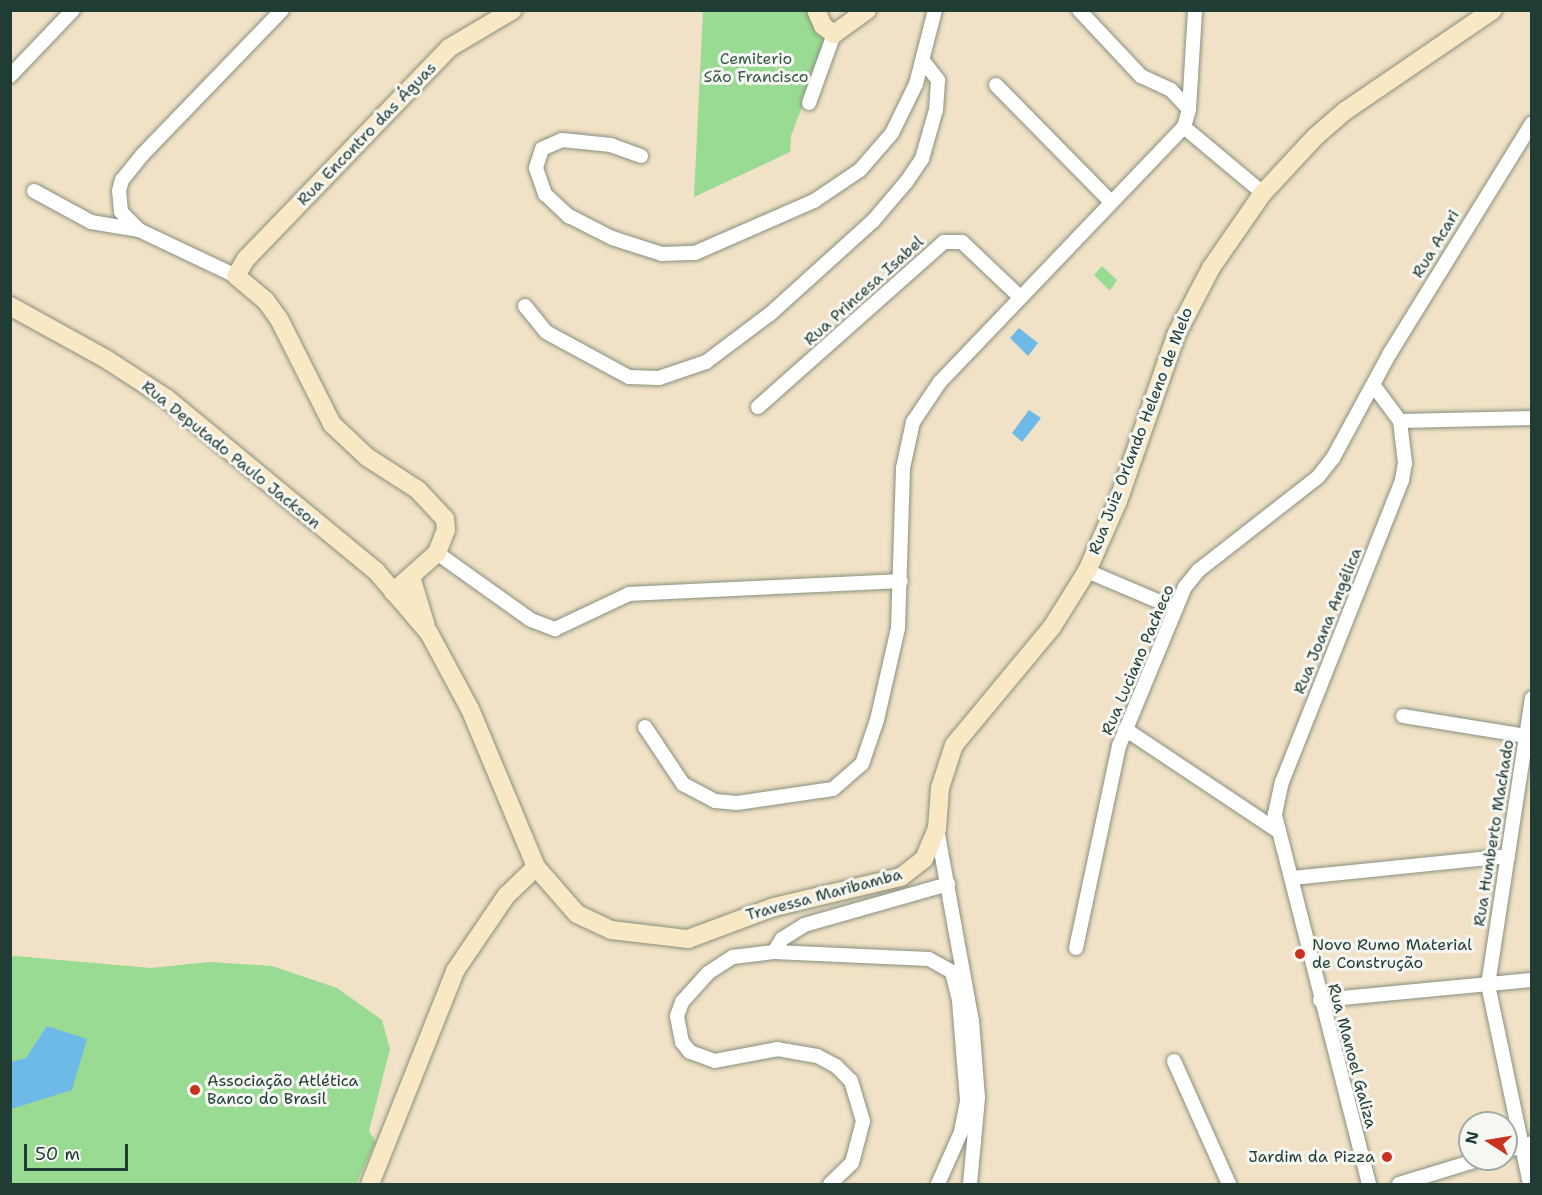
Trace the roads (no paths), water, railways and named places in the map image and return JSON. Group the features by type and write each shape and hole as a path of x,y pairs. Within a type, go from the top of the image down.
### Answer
{"main road":[{"name":"Rua Encontro das Águas","path":"236,276 246,259 449,48 513,10"},
{"path":"816,10 823,26 834,34 867,10"},
{"name":"Rua Juiz Orlando Heleno de Melo","path":"937,829 940,788 954,745 1052,627 1087,571 1118,501 1193,297 1263,194 1315,137 1345,111 1493,10"},
{"path":"236,276 266,301 279,319 332,424 350,444 439,509 445,519 446,531 437,553 393,592"},
{"name":"Rua Deputado Paulo Jackson","path":"10,306 166,398 354,552 429,633"},
{"name":"Rua Deputado Paulo Jackson","path":"411,577 429,633 470,709 536,867"},
{"name":"Travessa Maribamba","path":"536,867 577,914 593,924 688,939 774,907 901,876 924,859 937,829"},
{"path":"370,1185 455,971 506,896 536,867"}],"street":[{"path":"139,230 121,213 118,191 123,180 143,154 282,10"},
{"path":"1079,10 1141,76 1171,90 1189,109"},
{"path":"645,727 683,784 715,801 737,803 833,789 862,764 871,743 898,628 903,468 913,422 940,382 1184,127 1189,109 1195,10"},
{"path":"641,156 611,145 562,140 542,148 536,168 545,194 555,206 590,228 662,254 695,253 814,201 860,170 892,133 923,61 934,11"},
{"path":"10,76 64,13"},
{"path":"809,103 834,34"},
{"path":"525,306 546,332 629,377 659,378 706,362 873,221 907,181 922,159 936,110 938,80 923,61"},
{"path":"996,85 1111,202"},
{"name":"Rua Acari","path":"1374,386 1532,123"},
{"path":"1184,127 1263,194"},
{"path":"34,191 91,222 139,230 236,276"},
{"name":"Rua Princesa Isabel","path":"758,407 944,242 962,242 1020,297"},
{"path":"1374,386 1400,422 1532,418"},
{"name":"Rua Luciano Pacheco","path":"1076,948 1116,755 1174,608 1199,570 1318,477 1347,436 1374,386"},
{"name":"Rua Joana Angélica","path":"1278,831 1275,814 1282,782 1402,480 1405,463 1400,422"},
{"path":"437,553 531,620 555,629 629,594 901,581"},
{"path":"1087,571 1174,608"},
{"name":"Rua Humberto Machado","path":"1530,1185 1527,1145 1488,985 1532,698"},
{"path":"1403,716 1528,727"},
{"path":"1125,729 1278,831"},
{"name":"Rua Juiz Orlando Heleno de Melo","path":"937,829 972,1021 978,1098 970,1185"},
{"name":"Rua Manoel Galiza","path":"1278,831 1292,878 1320,1000 1369,1185"},
{"path":"1292,878 1508,856"},
{"path":"774,952 782,939 804,926 948,884"},
{"path":"830,1185 852,1163 863,1121 860,1099 851,1081 837,1066 817,1056 778,1049 729,1060 701,1058 690,1052 677,1030 682,1002 708,973 733,957 774,952 929,959 952,972 960,1001 967,1101 961,1132 938,1185"},
{"path":"1320,1000 1532,980"},
{"path":"1174,1060 1229,1185"},
{"path":"1400,1185 1458,1166"}],"water":[{"path":"1019,328 1038,343 1028,356 1010,338"},
{"path":"1029,410 1041,418 1022,442 1012,433"},
{"path":"47,1026 87,1039 72,1090 11,1109 11,1062 26,1058"}],"place":[{"name":"Novo Rumo Material de Construção","path":"1300,954"},
{"name":"Associação Atlética Banco do Brasil","path":"195,1090"},
{"name":"Jardim da Pizza","path":"1387,1157"}],"park label":[{"name":"Cemiterio São Francisco","path":"756,68"}]}
